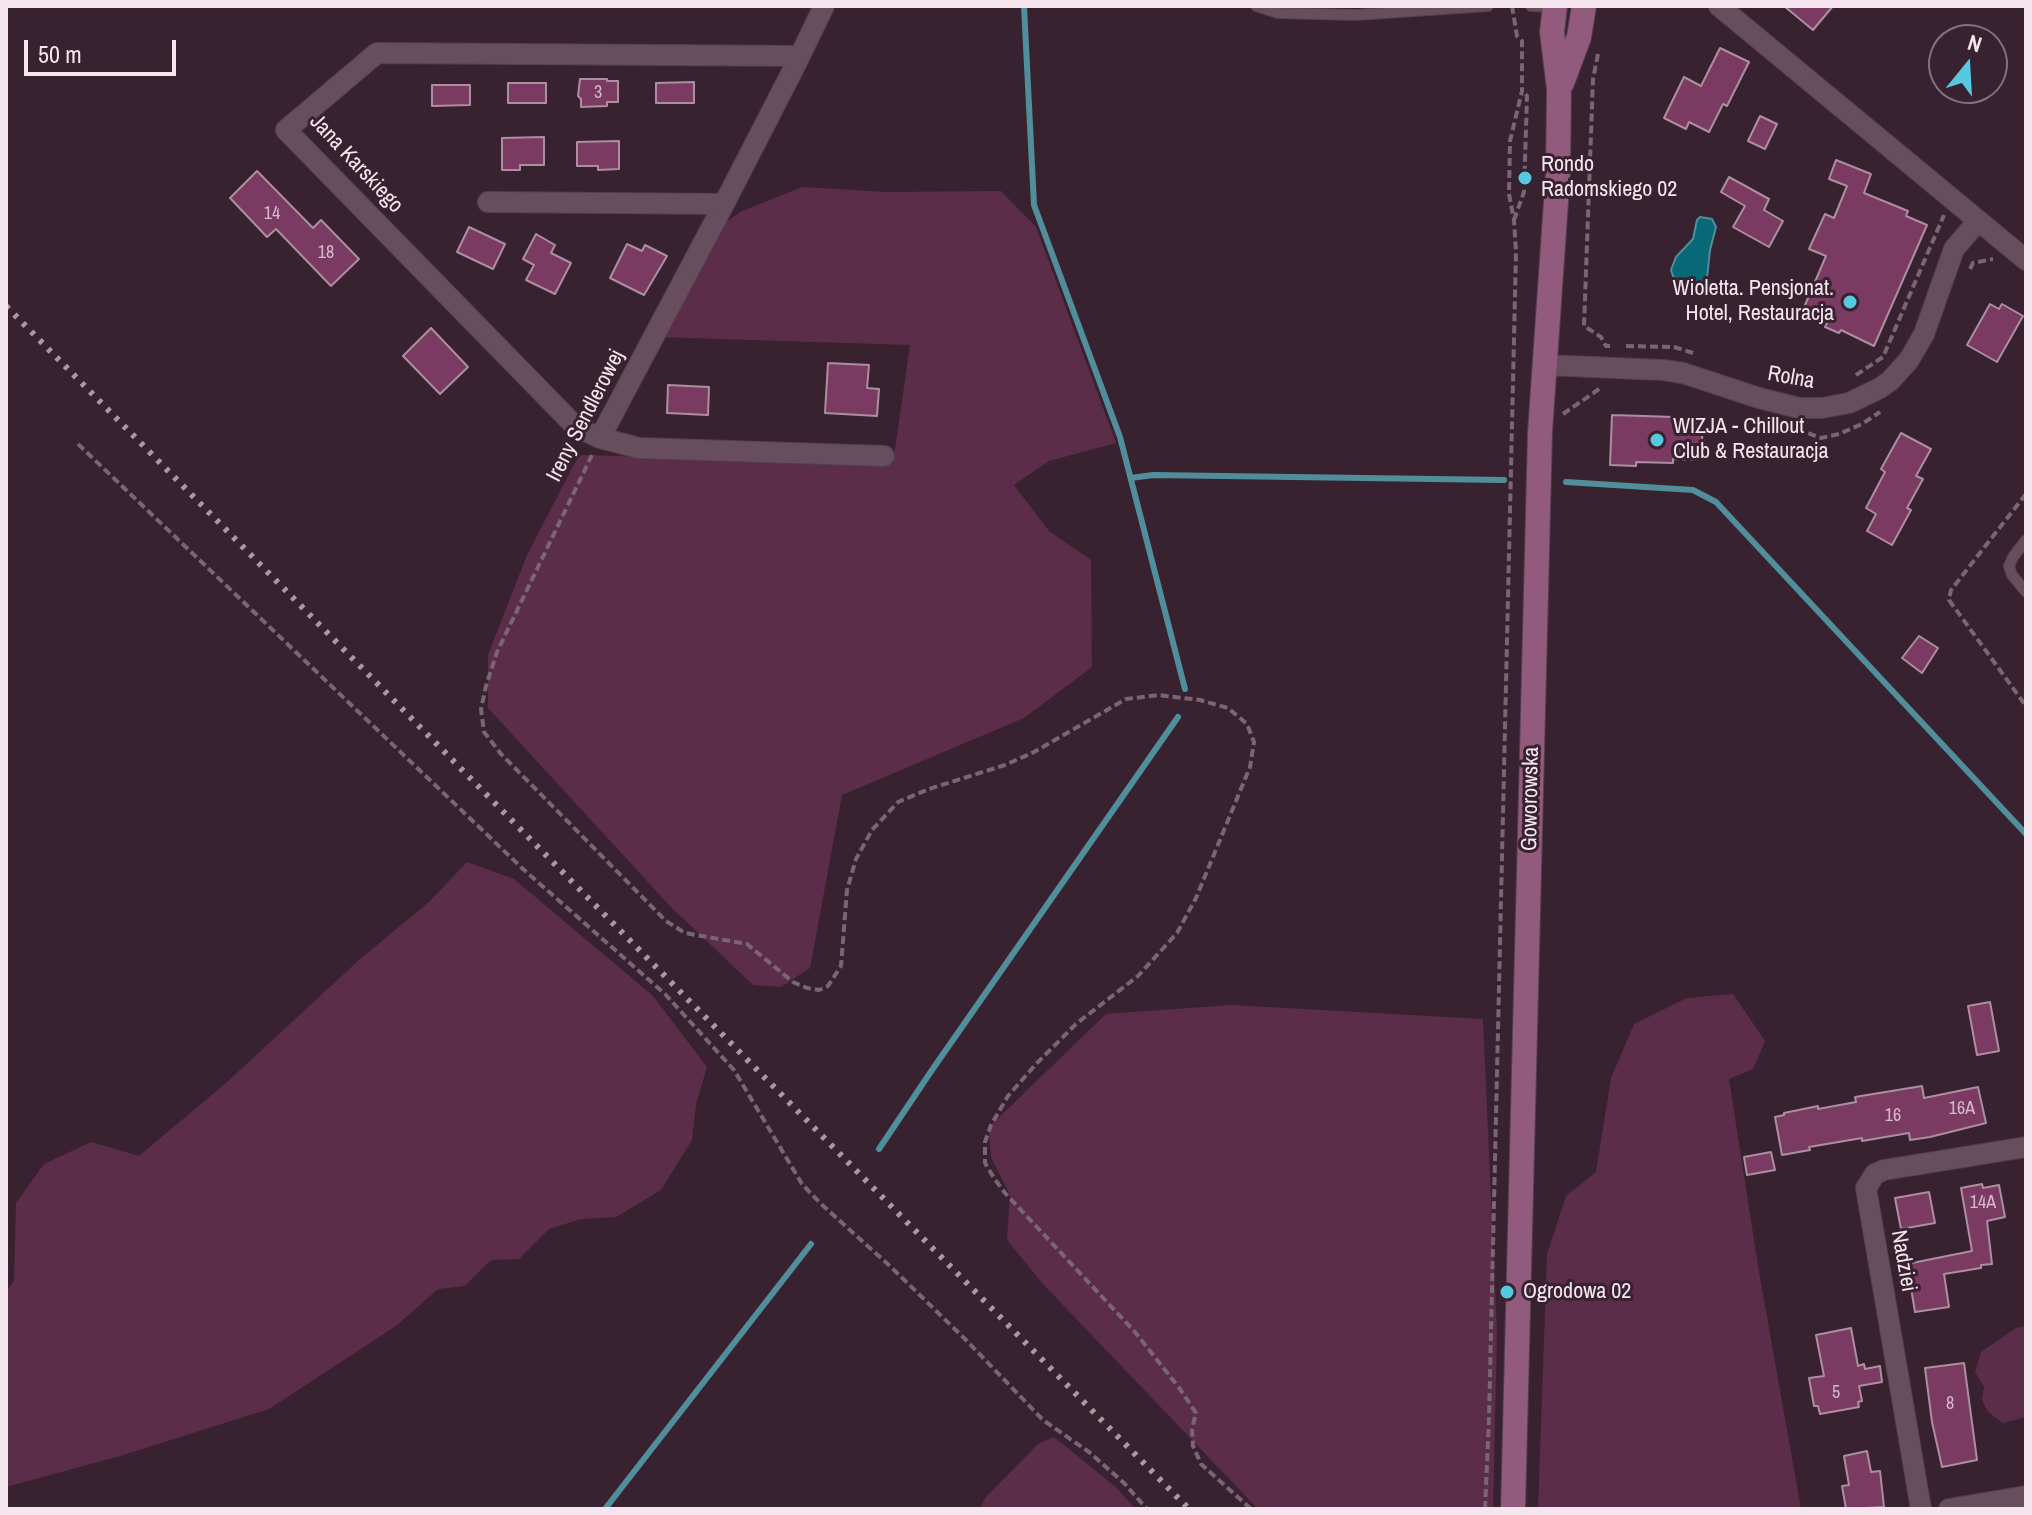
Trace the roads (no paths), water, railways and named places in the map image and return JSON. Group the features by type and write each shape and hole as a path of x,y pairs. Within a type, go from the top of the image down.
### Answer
{"main road":[{"name":"Goworowska","path":"1513,1509 1540,432 1556,208 1559,89 1547,6"},
{"name":"Goworowska","path":"1559,89 1579,37 1584,6"}],"street":[{"name":"Ireny Sendlerowej","path":"600,438 824,6"},
{"path":"1719,6 2026,260"},
{"name":"Jana Karskiego","path":"600,438 576,427 286,130 377,53 800,56"},
{"path":"488,202 724,204"},
{"name":"Rolna","path":"1544,365 1683,373 1799,408 1835,406 1864,397 1890,381 1918,348 1949,259 1978,221"},
{"path":"600,438 639,448 884,456"},
{"name":"Nadziei","path":"1921,1509 1866,1188 1875,1174 1884,1170 2026,1147"},
{"path":"1949,1509 2026,1496"}],"lane":[{"path":"1256,6 1278,13 1488,6"},
{"path":"2026,540 2009,566 2012,575 2026,592"}],"water":[{"path":"1700,217 1712,219 1716,227 1707,278 1700,286 1693,287 1679,282 1671,270 1676,257 1693,239"}],"waterway":[{"path":"1024,6 1034,205 1120,437 1185,689"},
{"path":"1131,478 1153,475 1504,480"},
{"path":"1566,482 1693,490 1716,502 2026,834"},
{"path":"879,1149 1178,717"},
{"path":"605,1509 811,1244"}],"railway":[{"path":"6,306 1189,1509"}],"place":[{"name":"Rondo Radomskiego 02","path":"1525,178"},
{"name":"Wioletta. Pensjonat. Hotel, Restauracja","path":"1850,302"},
{"name":"WIZJA - Chillout Club & Restauracja","path":"1657,440"},
{"name":"Ogrodowa 02","path":"1507,1292"}]}
